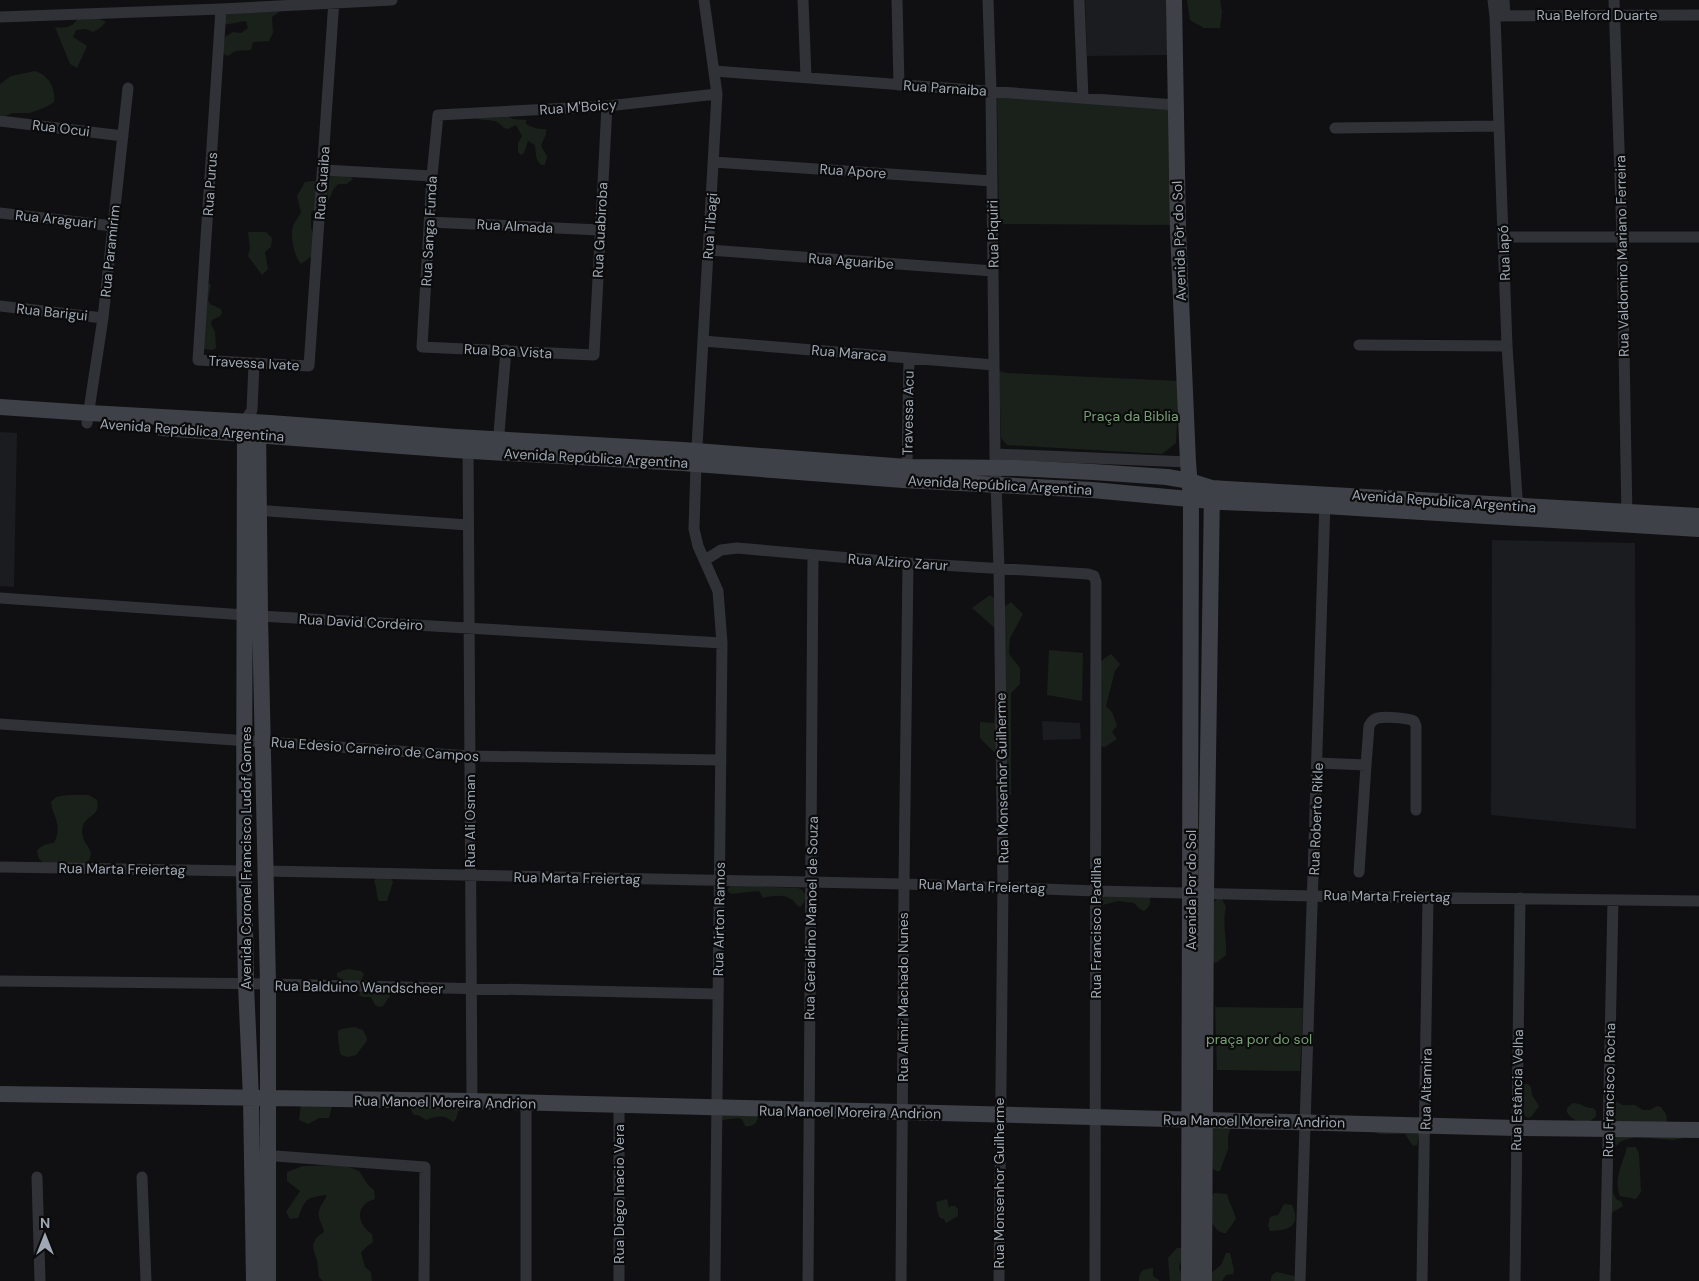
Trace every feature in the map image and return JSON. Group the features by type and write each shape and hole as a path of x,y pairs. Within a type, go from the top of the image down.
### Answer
{"street":[{"path":"0,17 152,5 221,9 334,1 392,0"},
{"name":"Rua Tibagi","path":"704,0 717,94 694,529 698,546 705,560"},
{"path":"803,0 806,77"},
{"path":"897,0 899,84"},
{"name":"Rua Piquiri","path":"988,0 996,469"},
{"path":"1079,0 1083,98"},
{"name":"Avenida Pôr do Sol","path":"1174,0 1178,230 1190,481"},
{"name":"Rua Iapó","path":"1493,0 1500,16"},
{"name":"Rua Iapó","path":"1504,0 1500,16 1498,126 1507,346 1518,512"},
{"name":"Rua Valdomiro Mariano Ferreira","path":"1614,0 1622,237 1627,519"},
{"name":"Rua Guaiba","path":"309,366 324,170 334,1"},
{"name":"Rua Purus","path":"198,360 221,9"},
{"name":"Rua Belford Duarte","path":"1500,16 1699,15"},
{"name":"Rua Parnaiba","path":"714,71 1176,105"},
{"name":"Rua Paramirim","path":"88,418 103,318 128,88"},
{"name":"Rua M'Boicy","path":"438,115 607,106 717,94"},
{"name":"Rua Guabiroba","path":"594,355 607,106"},
{"name":"Rua Sanga Funda","path":"422,347 432,176 438,115"},
{"name":"Rua Ocui","path":"0,120 123,136"},
{"path":"1335,128 1498,126"},
{"name":"Rua Apore","path":"714,162 992,181"},
{"path":"324,170 432,176"},
{"name":"Rua Araguari","path":"0,213 113,226"},
{"name":"Rua Almada","path":"429,222 600,230"},
{"path":"1503,237 1699,237"},
{"name":"Rua Aguaribe","path":"708,250 994,271"},
{"name":"Rua Barigui","path":"0,306 103,318"},
{"name":"Rua Maraca","path":"703,341 994,365"},
{"path":"1359,345 1507,346"},
{"name":"Rua Boa Vista","path":"422,347 594,355"},
{"path":"498,446 506,350"},
{"name":"Travessa Acu","path":"907,467 909,358"},
{"name":"Travessa Ivate","path":"198,360 309,366"},
{"path":"251,424 254,364"},
{"name":"Avenida República Argentina","path":"0,407 88,418"},
{"name":"Avenida República Argentina","path":"0,417 251,424 498,446 697,458 907,467 1093,472 1167,477 1190,481"},
{"name":"Avenida Coronel Francisco Ludof Gomes","path":"251,424 252,616 245,740 244,871 246,985 259,1098"},
{"name":"Rua Ali Osman","path":"468,444 472,1101"},
{"name":"Avenida República Argentina","path":"697,458 903,480 996,469 1188,462"},
{"name":"Avenida República Argentina","path":"996,469 1092,490 1191,500"},
{"name":"Rua Monsenhor Guilherme","path":"996,469 1003,886 998,1281"},
{"name":"Avenida Republica Argentina","path":"1190,481 1212,494"},
{"name":"Avenida Por do Sol","path":"1189,1281 1197,1120 1198,893 1190,481"},
{"name":"Avenida Republica Argentina","path":"1191,500 1212,494 1325,500 1627,519 1699,529"},
{"name":"Avenida Por do Sol","path":"1198,893 1212,494"},
{"name":"Rua Roberto Rikle","path":"1300,1281 1325,500"},
{"path":"252,510 468,525"},
{"name":"Avenida Republica Argentina","path":"1627,519 1699,516"},
{"name":"Rua Alziro Zarur","path":"705,560 721,550 737,548 908,563 1088,574 1094,576"},
{"name":"Rua Geraldino Manoel de Souza","path":"808,1281 813,555"},
{"name":"Rua Airton Ramos","path":"705,560 718,591 722,642 715,1281"},
{"name":"Rua Almir Machado Nunes","path":"901,1281 908,563"},
{"name":"Rua Francisco Padilha","path":"1094,576 1096,582 1095,1281"},
{"name":"Rua David Cordeiro","path":"0,598 252,616 722,642"},
{"name":"Avenida Coronel Francisco Ludof Gomes","path":"252,616 263,741 268,984 259,1098 260,1155 268,1281"},
{"path":"1359,872 1369,726 1372,721 1378,718 1409,719 1414,721 1416,726 1416,810"},
{"name":"Rua Edesio Carneiro de Campos","path":"0,724 470,756 721,760"},
{"path":"1318,763 1366,765"},
{"name":"Rua Marta Freiertag","path":"0,867 244,871"},
{"name":"Rua Marta Freiertag","path":"266,871 1003,886 1096,891 1313,896 1699,901"},
{"name":"Rua Altamira","path":"1422,1281 1426,1126 1428,897"},
{"name":"Rua Estância Velha","path":"1514,1281 1520,898"},
{"name":"Rua Francisco Rocha","path":"1605,1281 1613,900"},
{"name":"Rua Balduino Wandscheer","path":"0,981 268,984 718,994"},
{"name":"Rua Manoel Moreira Andrion","path":"0,1094 472,1101 716,1109 1426,1126 1699,1130"},
{"path":"526,1104 526,1281"},
{"name":"Rua Diego Inacio Vera","path":"619,1106 619,1281"},
{"name":"Avenida Por do Sol","path":"1197,1120 1204,1281"},
{"path":"260,1155 425,1167 424,1281"},
{"name":"Avenida Coronel Francisco Ludof Gomes","path":"254,1281 260,1155"},
{"path":"37,1177 40,1281"},
{"path":"142,1177 146,1281"}],"shaded area":[{"path":"1085,0 1166,0 1168,55 1087,56"},
{"path":"0,432 17,433 14,587 0,586"},
{"path":"1492,540 1635,543 1636,829 1491,815"},
{"path":"1042,721 1080,723 1081,739 1043,740"}],"green space":[{"path":"1187,0 1220,0 1222,12 1220,28 1204,28 1190,20"},
{"path":"272,7 279,12 272,17 273,33 269,41 253,42 251,50 235,51 228,56 222,53 225,37 233,32 241,33 248,28 246,21 223,25 221,17 228,12"},
{"path":"81,15 98,18 106,22 93,32 85,29 76,30 73,37 87,46 77,68 70,64 55,27 64,28 70,26"},
{"path":"35,71 48,79 53,88 54,102 30,113 0,115 0,84 11,76"},
{"path":"997,96 1168,108 1172,225 999,224"},
{"path":"509,117 526,120 526,124 538,129 546,129 541,146 547,156 545,165 539,163 535,145 528,141 524,153 521,155 518,152 518,143 522,136 516,125 508,129 497,122 476,118"},
{"path":"338,172 346,172 353,179 347,184 338,184 333,190 326,207 318,208 311,212 311,228 317,244 316,253 301,264 292,241 293,226 301,212 297,196 305,182 322,180"},
{"path":"248,232 266,232 272,238 271,247 265,252 268,269 262,275 248,256 250,248"},
{"path":"205,283 211,284 208,300 210,304 221,309 222,313 212,320 211,324 215,332 216,348 212,350 204,349"},
{"name":"Praça da Biblia","path":"999,371 1007,373 1179,381 1176,443 1162,454 1007,445 1001,438"},
{"path":"990,595 1004,607 1011,602 1023,614 1010,638 1009,654 1020,668 1020,684 1011,693 1011,795 996,795 997,755 980,738 980,722 994,723 997,683 996,629 972,608"},
{"path":"1049,650 1083,653 1082,701 1047,695"},
{"path":"1111,654 1120,664 1115,671 1106,706 1112,712 1117,726 1112,732 1117,739 1105,747 1095,745 1096,706 1090,702 1090,694 1093,674 1099,663"},
{"path":"89,795 97,800 97,810 83,825 82,830 82,836 91,855 85,866 46,865 39,859 37,851 47,844 54,843 57,836 58,826 51,802 56,797"},
{"path":"376,877 391,879 393,882 387,901 379,901 374,882"},
{"path":"731,885 798,888 804,892 805,900 800,907 785,896 763,898 759,891 731,894 728,888"},
{"path":"1104,895 1150,897 1150,904 1144,911 1134,903 1118,901 1103,905 1100,903"},
{"path":"1217,899 1222,899 1226,907 1224,919 1226,955 1216,963 1212,961 1214,916 1212,904"},
{"path":"349,969 361,971 364,974 361,981 345,980 337,977 337,973"},
{"path":"361,991 390,992 390,996 383,1006 379,1007 375,1005 371,997 359,995"},
{"name":"praça por do sol","path":"1215,1007 1303,1008 1300,1071 1217,1070"},
{"path":"354,1027 363,1030 367,1038 366,1042 356,1055 348,1057 341,1055 338,1031"},
{"path":"1524,1084 1528,1084 1531,1087 1532,1095 1539,1106 1532,1116 1528,1118 1523,1112"},
{"path":"1615,1101 1623,1105 1635,1105 1643,1110 1650,1110 1657,1106 1661,1107 1666,1114 1667,1122 1618,1122 1612,1115 1611,1102"},
{"path":"1573,1103 1593,1108 1596,1111 1596,1116 1585,1122 1573,1118 1567,1112 1567,1108"},
{"path":"301,1104 332,1106 329,1118 319,1118 308,1124 299,1120"},
{"path":"410,1108 466,1109 458,1111 453,1122 440,1116 426,1120 418,1115 414,1115"},
{"path":"722,1112 755,1114 758,1118 753,1125 745,1126 742,1119 722,1120"},
{"path":"1232,1125 1228,1136 1228,1149 1220,1171 1216,1171 1213,1169 1209,1127"},
{"path":"1372,1131 1420,1132 1417,1145 1413,1146 1405,1134 1379,1134"},
{"path":"1619,1132 1680,1135 1684,1138 1672,1140 1636,1137 1621,1141 1615,1147 1611,1147 1613,1137"},
{"path":"1627,1147 1636,1147 1639,1154 1641,1192 1636,1199 1620,1196 1618,1189 1619,1171"},
{"path":"344,1165 359,1171 368,1185 374,1190 375,1199 364,1205 360,1215 363,1225 372,1234 373,1242 361,1253 365,1267 371,1272 372,1281 323,1281 319,1277 313,1244 317,1237 324,1232 319,1214 320,1207 327,1195 307,1200 298,1218 290,1219 286,1212 300,1191 287,1181 287,1172 303,1166"},
{"path":"1214,1193 1227,1194 1236,1219 1226,1233 1215,1228 1210,1221 1211,1197"},
{"path":"1613,1193 1623,1206 1613,1212 1608,1219 1601,1217 1602,1196"},
{"path":"947,1199 949,1208 955,1206 958,1209 958,1216 946,1223 938,1214 936,1202"},
{"path":"1284,1204 1292,1205 1295,1212 1292,1226 1282,1230 1270,1231 1268,1226 1270,1217 1278,1215"},
{"path":"1177,1248 1182,1248 1183,1255 1179,1267 1183,1281 1170,1281 1168,1258"},
{"path":"1226,1253 1230,1253 1234,1270 1233,1274 1226,1275 1222,1281 1210,1281 1211,1273 1221,1265"},
{"path":"1153,1268 1153,1276 1160,1281 1139,1281 1140,1274 1143,1271"},
{"path":"1277,1272 1294,1276 1297,1281 1271,1281 1272,1275"}]}
